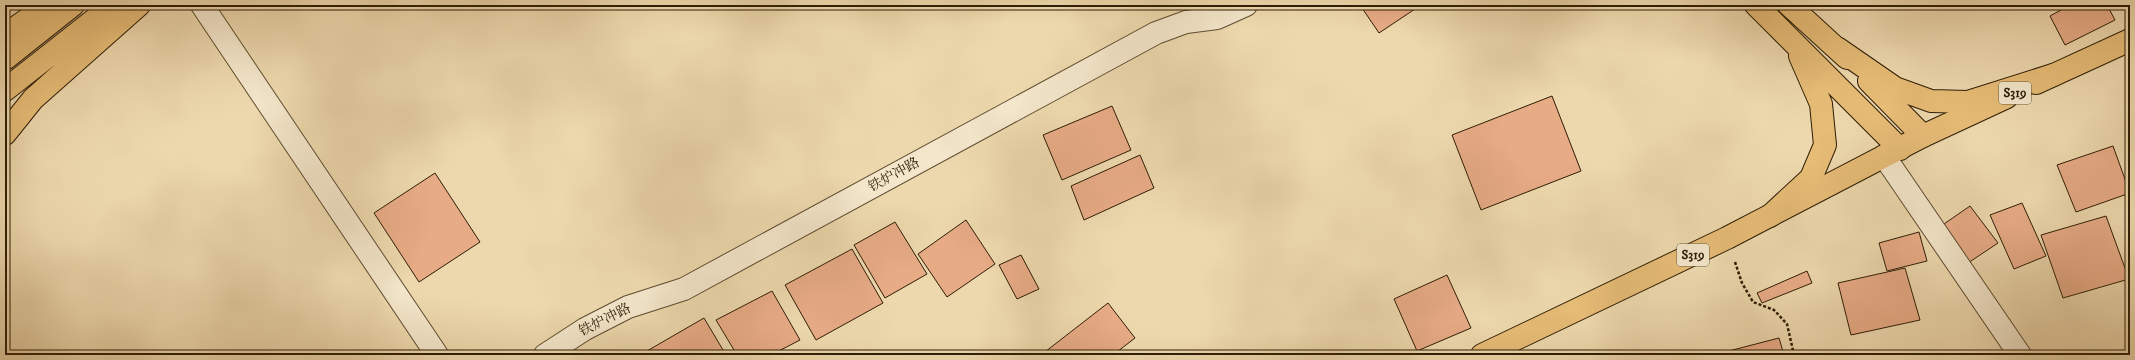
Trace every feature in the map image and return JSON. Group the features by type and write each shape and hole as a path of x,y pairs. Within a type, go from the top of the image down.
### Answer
{"main road":[{"path":"5,35 48,5"},
{"path":"5,59 73,5"},
{"path":"5,90 113,5"},
{"path":"5,134 33,99 139,5"},
{"path":"1756,5 1794,44 1892,153"},
{"path":"1789,5 1837,48 1923,136"},
{"name":"S319","path":"1482,355 1727,238 1923,136 2130,40"},
{"path":"1770,216 1811,178 1825,145 1821,104 1794,44"},
{"path":"1837,48 1895,88 1931,101 1968,102 2053,75"}],"street":[{"path":"202,5 437,355"},
{"name":"铁炉冲路","path":"546,355 585,329 628,307 684,289 1156,33 1186,22 1217,18 1246,5"},
{"path":"1892,153 2020,355"}],"path":[{"path":"1727,238 1742,284 1753,302 1774,310 1787,324 1794,355"}],"building":[{"path":"1360,5 1421,5 1379,33"},
{"path":"2070,5 2107,5 2115,20 2065,45 2050,16"},
{"path":"1552,96 1581,171 1481,210 1452,135"},
{"path":"1112,106 1131,150 1062,180 1043,135"},
{"path":"2113,146 2130,193 2076,212 2057,165"},
{"path":"1140,155 1154,188 1084,220 1071,186"},
{"path":"435,173 480,242 419,282 374,213"},
{"path":"2022,203 2046,256 2014,269 1990,215"},
{"path":"1970,206 1998,243 1968,263 1941,226"},
{"path":"2106,216 2129,279 2063,298 2041,235"},
{"path":"966,220 995,264 947,297 918,254"},
{"path":"895,222 927,274 885,298 854,245"},
{"path":"1919,232 1927,261 1887,271 1879,243"},
{"path":"852,249 883,303 816,340 785,285"},
{"path":"1021,255 1039,289 1017,299 999,265"},
{"path":"1905,268 1920,320 1851,335 1838,283"},
{"path":"1807,271 1812,283 1762,303 1757,293"},
{"path":"1447,275 1471,328 1417,351 1394,299"},
{"path":"772,291 800,340 771,355 737,355 716,320"},
{"path":"1108,303 1135,338 1113,355 1041,355"},
{"path":"704,318 726,355 640,355"},
{"path":"1779,338 1784,355 1722,355 1721,353"}]}
